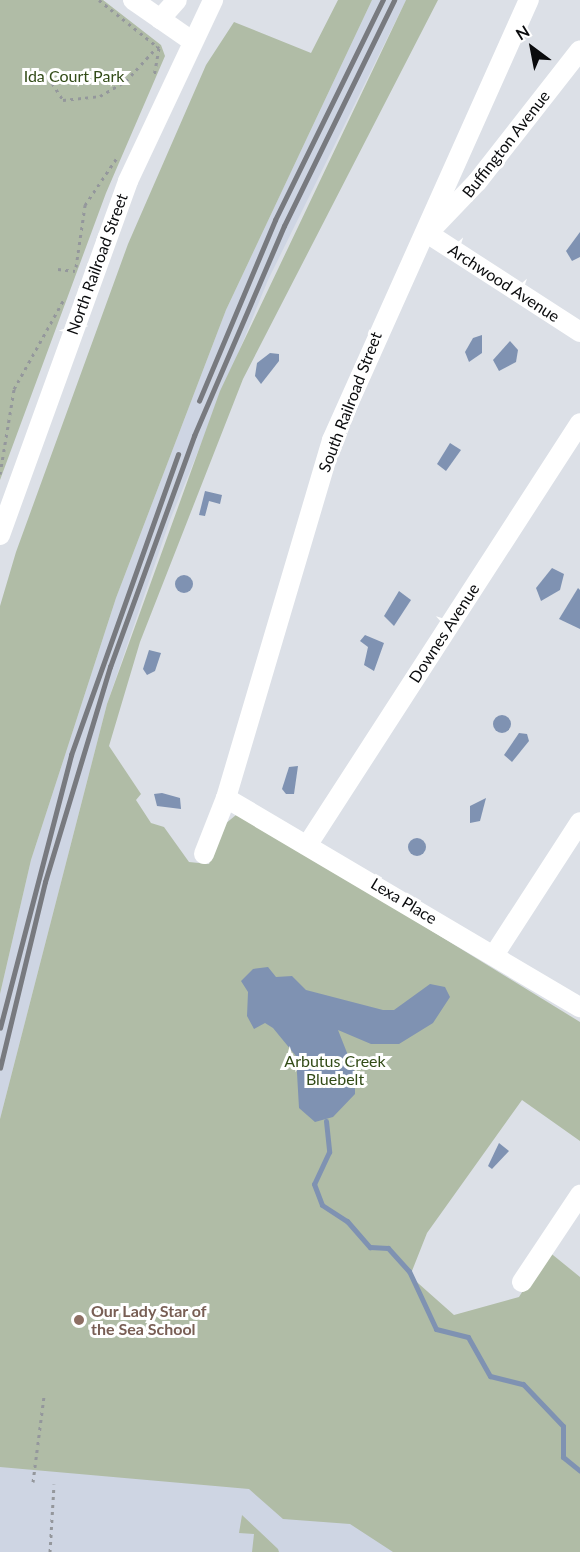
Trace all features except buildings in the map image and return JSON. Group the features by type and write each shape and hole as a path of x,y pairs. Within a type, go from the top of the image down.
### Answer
{"street":[{"path":"133,0 192,41"},
{"path":"160,19 177,0"},
{"name":"North Railroad Street","path":"0,535 4,508 128,181 213,0"},
{"name":"South Railroad Street","path":"204,855 226,798 332,440 400,278 427,233 461,145 529,0"},
{"name":"Buffington Avenue","path":"427,233 477,182 580,50"},
{"name":"Archwood Avenue","path":"427,233 580,332"},
{"name":"Downes Avenue","path":"308,844 580,423"},
{"name":"Lexa Place","path":"226,798 308,844 580,1007"},
{"path":"494,955 580,822"},
{"path":"522,1282 580,1196"}],"path":[{"path":"99,0 158,46 161,61 150,86"},
{"path":"52,83 63,100 100,96 126,81 158,46"},
{"path":"72,279 85,204 122,151"},
{"path":"58,270 75,272"},
{"path":"0,474 14,389 66,294"},
{"path":"33,1482 44,1396"},
{"path":"50,1552 54,1484"}],"shaded area":[{"path":"372,0 406,0 268,280 170,520 107,704 0,1119 0,994 31,860 116,598 226,310"},
{"name":"Our Lady Star of the Sea School","path":"0,1201 349,1511 411,1552 0,1552"}],"green space":[{"name":"Ida Court Park","path":"0,0 103,0 161,45 165,56 106,193 0,480"},
{"path":"338,0 372,0 226,310 116,598 31,860 0,994 0,606 16,552 128,244 206,65 234,22 311,53"},
{"name":"Arbutus Creek Bluebelt","path":"406,0 438,0 243,379 140,642 109,746 141,794 136,800 151,823 164,827 189,862 209,864 225,824 236,815 251,820 580,1022 580,1141 522,1100 427,1233 410,1276 454,1315 519,1297 548,1251 580,1277 580,1552 393,1552 350,1524 283,1519 249,1489 0,1467 0,1119 107,704 220,391"},
{"path":"242,1515 279,1552 252,1552 254,1534 239,1533"}],"water":[{"path":"580,232 580,257 572,261 566,251"},
{"path":"482,335 482,353 469,362 465,352 473,338"},
{"path":"510,341 518,350 516,362 499,371 493,360"},
{"path":"270,353 279,354 279,361 261,384 255,376 257,363"},
{"path":"450,443 461,450 446,471 437,464"},
{"path":"205,491 222,495 220,504 209,501 205,516 199,515"},
{"path":"552,568 564,574 560,590 541,601 536,588"},
{"path":"180,575 188,575 193,580 191,591 180,593 175,588 175,580"},
{"path":"578,588 580,590 580,629 559,619"},
{"path":"399,591 411,600 394,626 384,616"},
{"path":"365,635 384,643 374,671 364,665 368,647 360,641"},
{"path":"149,650 161,653 155,671 147,675 143,669"},
{"path":"498,715 506,715 511,720 509,731 498,733 493,728 493,720"},
{"path":"519,733 527,734 529,741 512,762 504,755"},
{"path":"298,766 294,794 286,794 282,789 289,767"},
{"path":"162,793 180,798 181,809 157,806 154,794"},
{"path":"486,798 480,821 470,823 470,806"},
{"path":"417,838 423,841 426,847 423,853 417,856 411,853 408,847 411,841"},
{"path":"268,967 276,977 292,976 306,990 383,1010 394,1010 430,984 445,987 450,997 433,1023 399,1044 371,1044 338,1030 355,1073 355,1094 333,1117 315,1122 299,1108 296,1056 273,1028 265,1023 254,1029 247,1016 248,992 241,981 253,969"},
{"path":"499,1143 509,1151 492,1169 488,1166"}],"waterway":[{"path":"326,1121 329,1152 314,1184 322,1205 347,1221 370,1247 388,1248 409,1271 436,1329 468,1337 490,1376 523,1384 563,1426 563,1457 580,1471"}],"railway":[{"path":"199,401 275,220 383,0"},
{"path":"0,1068 45,882 110,667 194,436 284,226 394,0"},
{"path":"0,1028 71,755 178,454"}],"place":[{"name":"Our Lady Star of the Sea School","path":"79,1320"}]}
